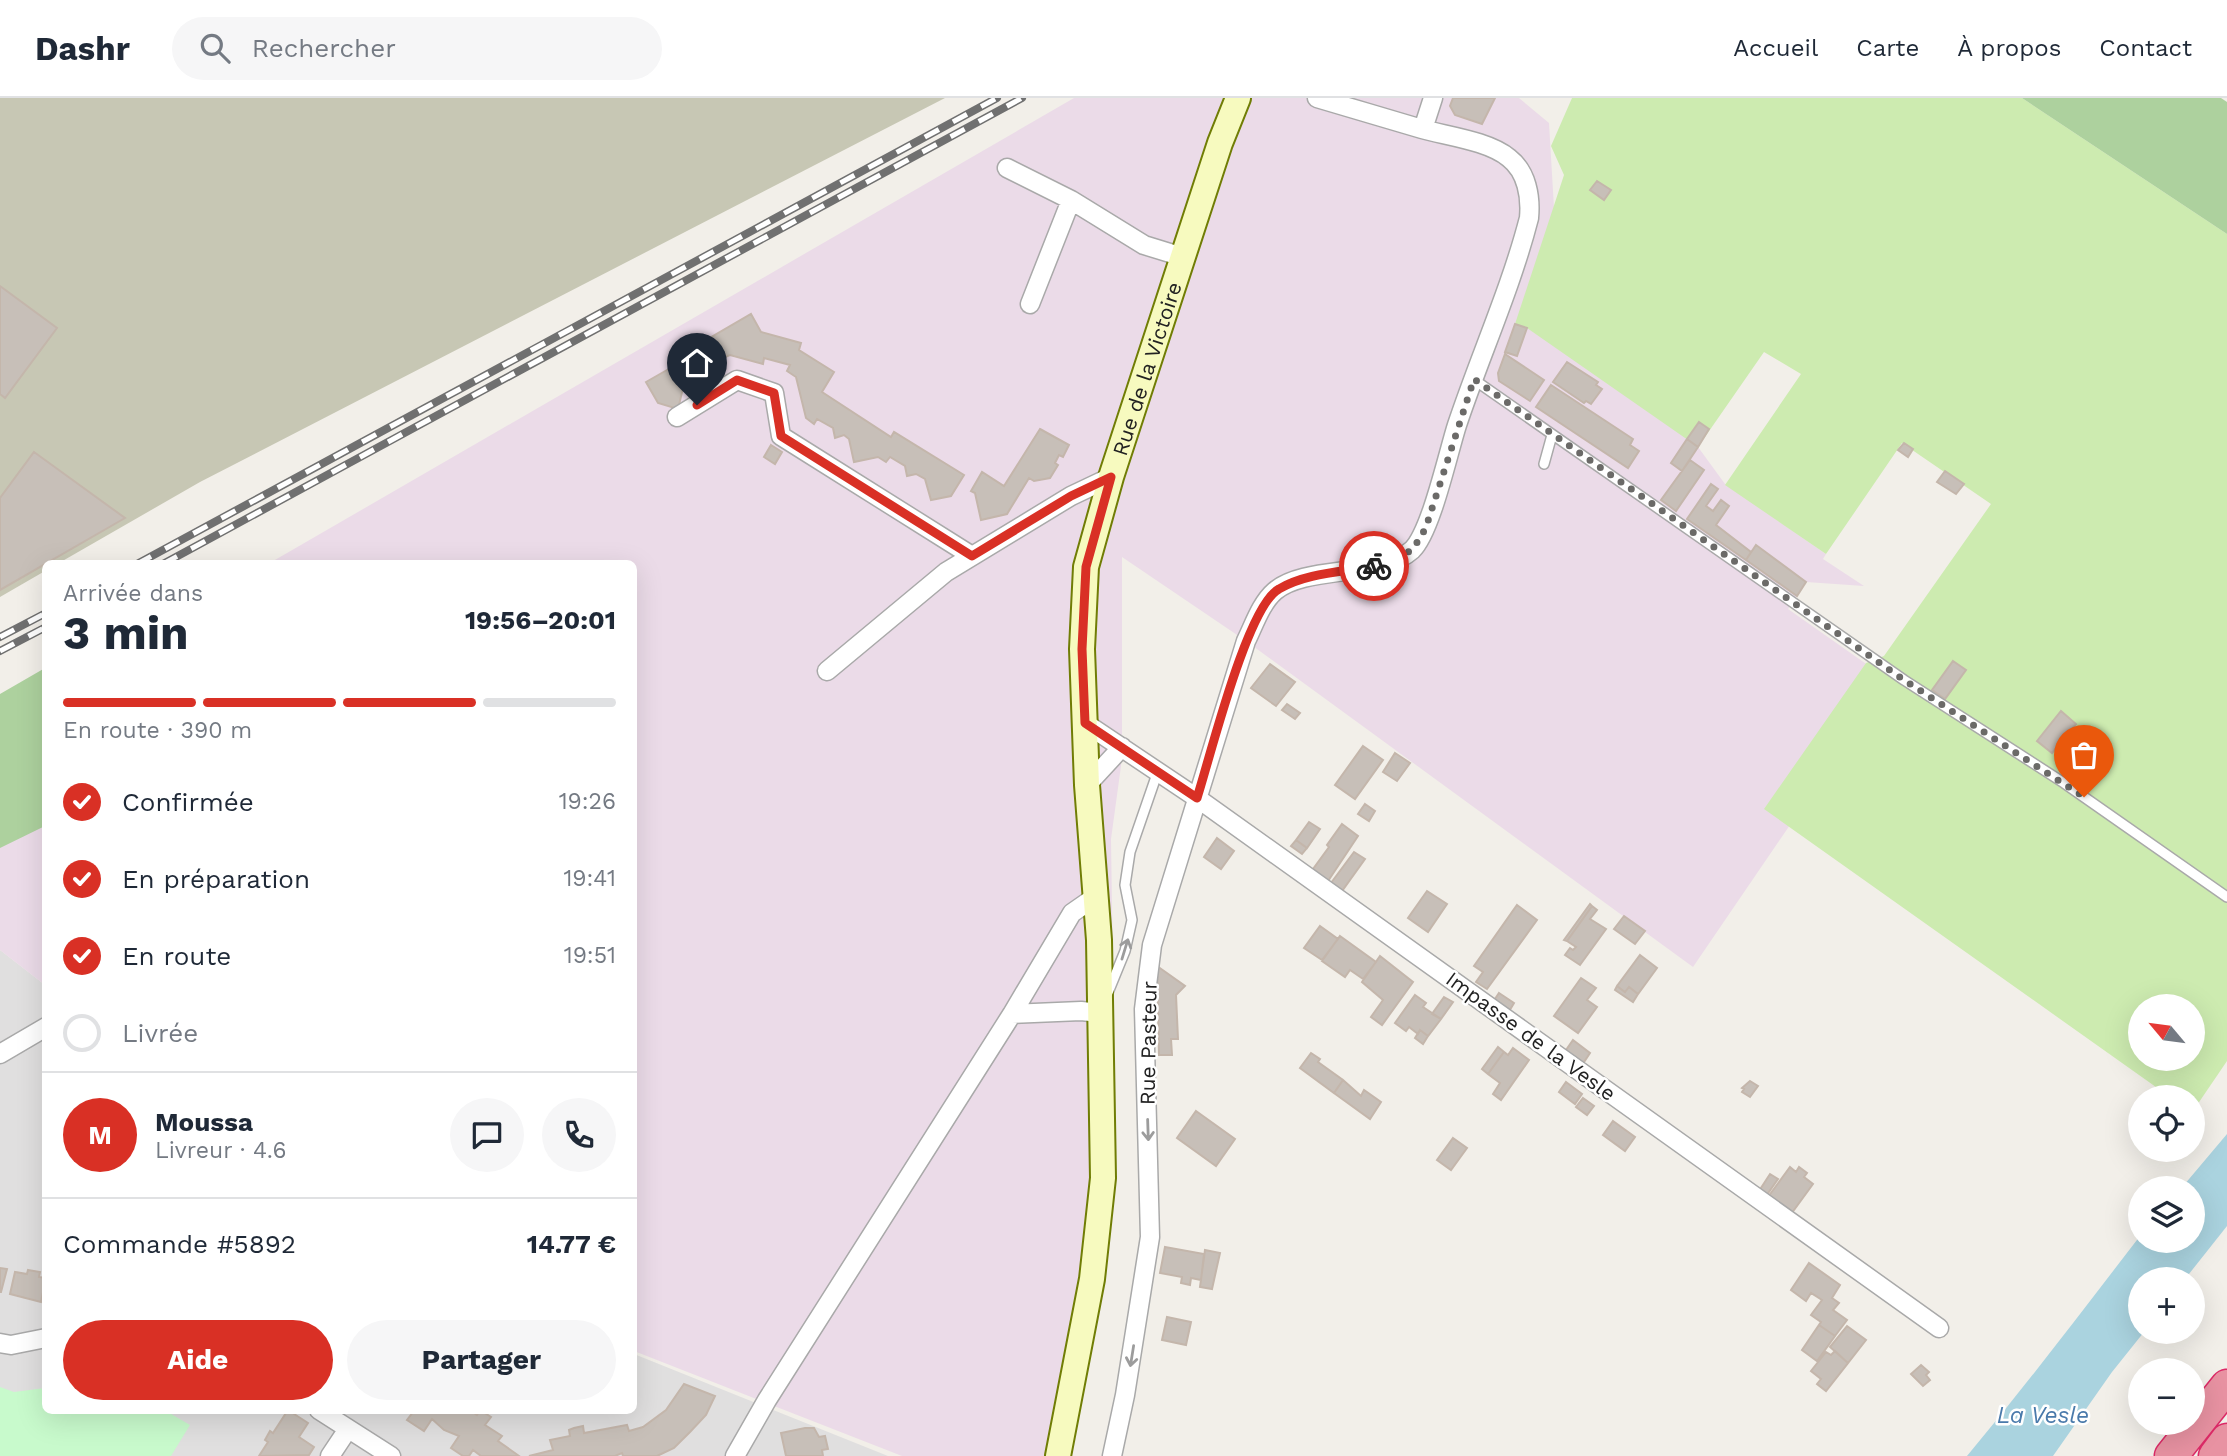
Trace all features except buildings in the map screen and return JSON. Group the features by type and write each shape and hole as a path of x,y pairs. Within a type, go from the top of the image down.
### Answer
{"highway":[{"path":"2171,1456 2227,1386"},
{"path":"2215,1456 2227,1440"}],"street":[{"name":"Rue de la Victoire","path":"1058,1456 1092,1279 1103,1178 1100,1013 1082,649 1086,567 1111,477 1220,144 1238,98"},
{"name":"Rue Pasteur","path":"1112,1456 1125,1395 1150,1237 1144,1009 1152,945 1245,641 1262,607 1276,590 1295,581 1396,560 1418,543 1426,527 1529,218 1529,194 1521,172 1512,159 1503,153 1477,143 1317,98"},
{"path":"1423,129 1433,98"},
{"path":"1007,168 1071,200 1144,245 1183,257"},
{"path":"1030,304 1071,200"},
{"path":"677,417 737,380 774,393 781,436 972,556"},
{"path":"827,671 946,572 1071,496 1111,477"},
{"name":"Impasse de la Vesle","path":"1085,723 1197,798 1939,1328"},
{"path":"1087,785 1122,747"},
{"path":"735,1456 767,1400 1012,1014 1072,913 1095,897"},
{"path":"1012,1014 1081,1011 1100,1013"},
{"path":"0,1054 42,1029"},
{"path":"0,1343 11,1345 42,1339"},
{"path":"324,1414 391,1456"},
{"path":"330,1456 348,1429"}],"lane":[{"path":"1474,379 1904,680 2064,783 2227,897"},
{"path":"1544,464 1552,435"},
{"path":"1100,1013 1125,951 1132,920 1125,885 1130,852 1158,771"}],"shaded area":[{"path":"0,98 945,98 200,482 64,560 42,560 42,573 0,597"},
{"path":"1074,98 1519,98 1549,123 1554,208 1698,447 1725,484 1826,554 1823,559 1864,586 1806,582 1788,609 1889,680 1693,967 1246,641 1122,557 1121,766 1111,839 1116,1182 1105,1251 1052,1456 902,1456 637,1352 637,560 275,560"},
{"path":"42,678 42,983 0,950 0,699"},
{"path":"0,950 42,983 42,1414 637,1414 637,1355 888,1456 0,1456"}],"green space":[{"path":"1572,98 2022,98 2227,234 2227,1061 2205,1093 2205,1085 2153,1085 2133,1071 2205,1071 2205,994 2128,994 2128,1067 1764,809 1866,663 1884,656 1991,504 1902,443 1826,554 1725,485 1801,374 1764,352 1698,447 1527,328 1515,324 1564,175 1551,146"},
{"path":"2022,98 2221,98 2227,102 2227,234"},
{"path":"42,670 42,827 0,848 0,694"},
{"path":"0,1387 14,1392 42,1388 42,1414 171,1414 190,1425 171,1456 0,1456"}],"water":[{"name":"La Vesle","path":"2227,1134 2227,1226 2195,1267 2128,1267 2128,1344 2134,1344 2053,1456 1967,1456 2128,1251 2205,1253 2205,1176 2192,1176"}],"railway":[{"path":"144,560 997,98"},
{"path":"170,560 1022,98"},
{"path":"0,637 42,615"},
{"path":"0,651 42,629"}],"way so far":[{"path":"1374,566 1396,560 1418,543 1426,527 1457,424 1474,379 1904,680 2084,797"}],"route":[{"path":"697,405 737,380 774,393 781,436 972,556 1071,496 1111,477 1086,567 1082,649 1085,723 1197,798 1245,641 1262,607 1276,590 1295,581 1374,566"}]}
